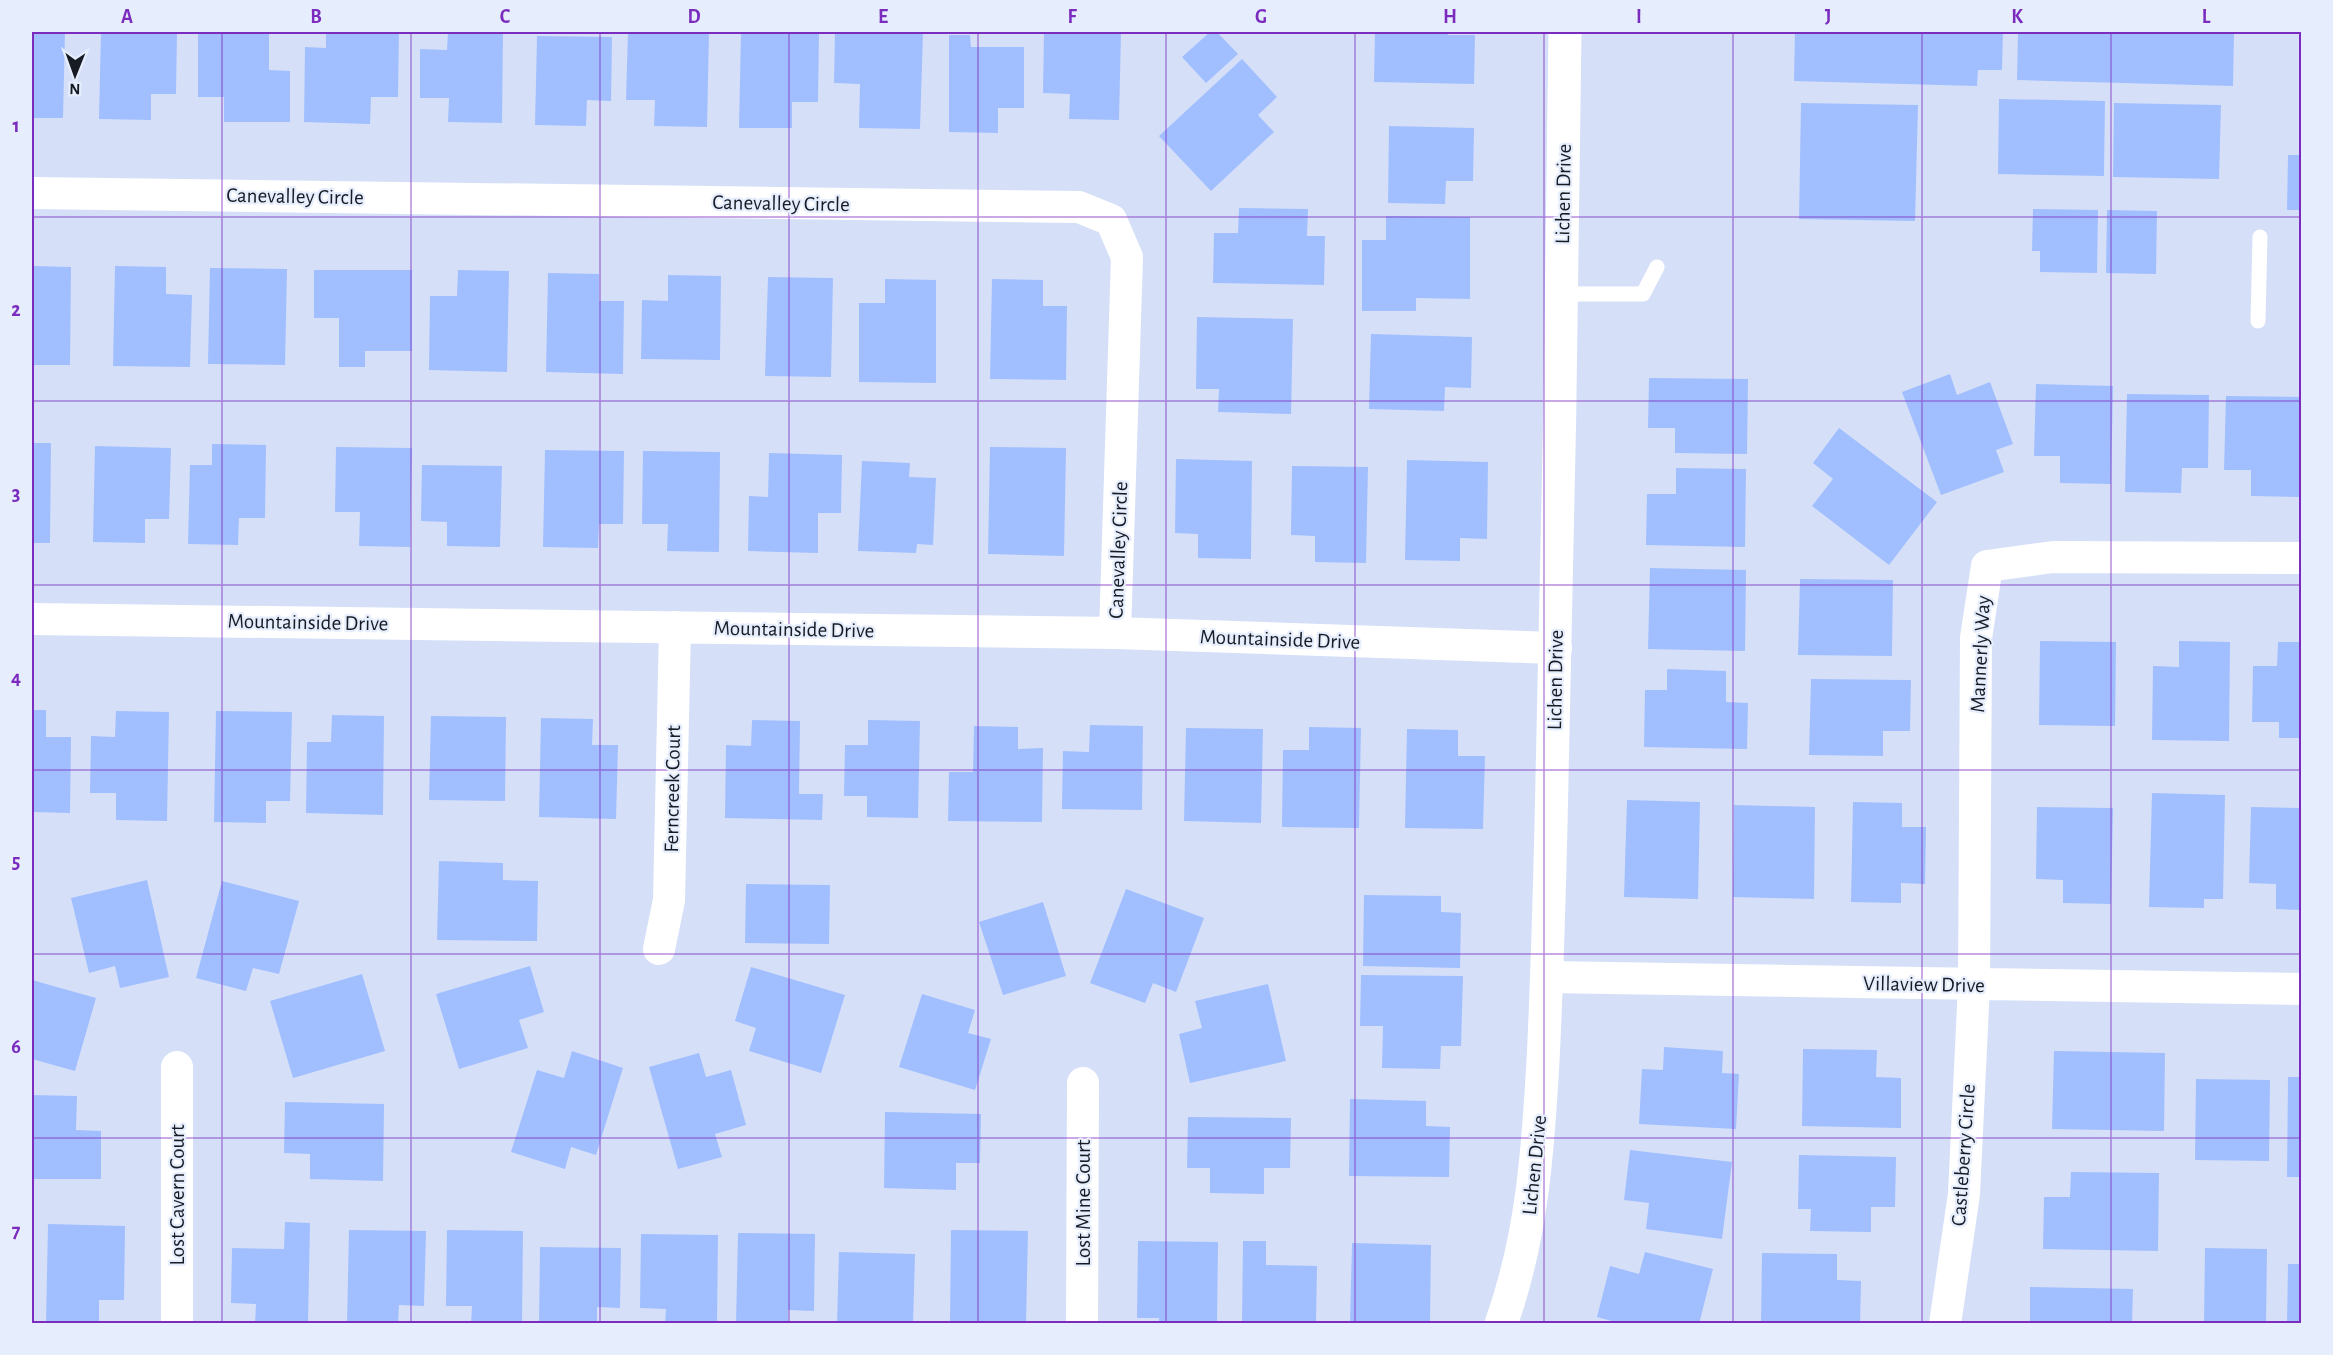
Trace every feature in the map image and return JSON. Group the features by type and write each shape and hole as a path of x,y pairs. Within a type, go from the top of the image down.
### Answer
{"street":[{"name":"Lichen Drive","path":"1501,1323 1521,1260 1529,1218 1538,1146 1547,977 1556,648 1564,32"},
{"name":"Canevalley Circle","path":"32,193 1079,207 1111,220 1127,257 1115,633"},
{"name":"Mannerly Way","path":"1974,985 1976,638 1987,566 2053,557 2301,558"},
{"name":"Mountainside Drive","path":"32,619 1115,633 1556,648"},
{"name":"Ferncreek Court","path":"659,949 669,900 675,627"},
{"name":"Villaview Drive","path":"1547,977 2301,989"},
{"name":"Castleberry Circle","path":"1945,1323 1964,1194 1974,985"},
{"name":"Lost Cavern Court","path":"177,1067 177,1323"},
{"name":"Lost Mine Court","path":"1082,1323 1083,1083"}],"lane":[{"path":"2258,321 2260,237"},
{"path":"1562,294 1643,294 1657,267"}],"building":[{"path":"32,32 65,32 63,118 32,118"},
{"path":"101,32 177,32 176,94 151,94 151,120 99,119"},
{"path":"326,32 399,32 398,97 371,97 370,124 304,122 305,47 326,48"},
{"path":"448,32 503,32 502,123 448,122 449,98 420,98 420,49 447,50"},
{"path":"628,32 709,32 707,127 654,126 655,100 626,100"},
{"path":"741,32 819,32 818,102 792,102 792,128 739,128"},
{"path":"835,32 923,32 920,129 859,128 860,84 834,83"},
{"path":"1044,32 1121,32 1119,120 1069,119 1070,94 1043,93"},
{"path":"1210,32 1217,32 1238,54 1206,83 1182,57"},
{"path":"1375,32 1448,32 1448,35 1475,35 1474,84 1374,82"},
{"path":"1795,32 2003,32 2002,70 1978,70 1977,86 1794,81"},
{"path":"2018,32 2234,32 2233,86 2017,80"},
{"path":"198,33 269,33 269,70 290,71 290,122 224,122 224,97 198,97"},
{"path":"949,35 970,35 971,47 1024,47 1024,108 998,108 998,133 949,132"},
{"path":"537,36 612,37 611,101 587,100 586,126 535,125"},
{"path":"1242,59 1277,97 1258,115 1274,132 1211,191 1159,136"},
{"path":"1999,99 2105,101 2104,176 1998,174"},
{"path":"1801,103 1918,105 1915,221 1799,219"},
{"path":"2114,103 2221,105 2219,179 2113,177"},
{"path":"1389,126 1474,128 1473,181 1446,181 1445,204 1388,203"},
{"path":"2288,155 2302,155 2302,210 2287,210"},
{"path":"1239,208 1308,209 1307,236 1325,236 1324,285 1213,283 1214,233 1238,233"},
{"path":"2033,209 2098,210 2097,273 2040,272 2040,251 2032,251"},
{"path":"2107,210 2157,211 2156,274 2106,273"},
{"path":"1386,216 1470,217 1470,299 1416,298 1416,311 1362,311 1362,240 1386,240"},
{"path":"32,266 71,267 70,365 32,365"},
{"path":"115,266 166,267 166,294 192,295 190,367 113,366"},
{"path":"210,268 287,269 285,365 208,364"},
{"path":"314,270 412,270 412,351 365,351 365,367 339,367 339,318 314,318"},
{"path":"458,270 509,271 507,372 429,370 430,296 457,296"},
{"path":"548,273 599,274 599,301 624,301 623,374 546,372"},
{"path":"668,275 721,276 720,360 641,359 642,300 668,301"},
{"path":"768,277 833,278 831,377 765,376"},
{"path":"885,279 936,280 936,383 859,382 859,303 885,303"},
{"path":"992,279 1043,280 1043,306 1067,306 1066,380 990,379"},
{"path":"1197,317 1293,319 1291,414 1218,412 1219,389 1196,389"},
{"path":"1371,334 1472,337 1471,388 1445,387 1444,411 1369,409"},
{"path":"1950,374 1957,395 1990,382 2013,444 1996,450 2004,472 1941,495 1902,392"},
{"path":"1649,378 1748,379 1747,454 1675,453 1675,428 1648,428"},
{"path":"2036,384 2113,386 2111,484 2060,483 2060,456 2034,456"},
{"path":"2127,394 2209,395 2208,468 2182,468 2181,493 2125,492"},
{"path":"2226,396 2302,397 2301,497 2251,496 2251,470 2224,470"},
{"path":"1839,428 1937,502 1889,565 1812,506 1833,479 1813,463"},
{"path":"32,443 51,443 50,543 32,543"},
{"path":"212,444 266,445 265,518 239,518 238,545 188,544 190,465 212,465"},
{"path":"95,446 171,448 169,519 145,519 145,543 93,542"},
{"path":"336,447 412,448 410,547 359,546 360,512 335,512"},
{"path":"990,447 1066,448 1064,556 988,554"},
{"path":"545,450 624,451 623,524 599,524 598,548 543,547"},
{"path":"643,451 720,452 719,552 667,551 668,524 642,524"},
{"path":"769,453 842,455 841,513 818,513 818,553 748,551 749,496 768,497"},
{"path":"1176,459 1252,461 1251,559 1198,558 1198,534 1175,533"},
{"path":"1407,460 1488,462 1487,539 1460,538 1460,561 1405,560"},
{"path":"862,461 910,463 909,477 936,478 933,545 917,544 916,553 858,551"},
{"path":"422,465 502,466 500,547 447,546 447,522 421,521"},
{"path":"1292,466 1368,467 1366,563 1315,562 1315,536 1291,535"},
{"path":"1676,468 1746,469 1745,547 1646,545 1647,494 1676,494"},
{"path":"1650,568 1746,570 1745,651 1648,649"},
{"path":"1800,579 1893,580 1892,656 1798,655"},
{"path":"2040,641 2116,642 2115,726 2039,725"},
{"path":"2179,641 2230,642 2229,741 2152,740 2153,666 2179,667"},
{"path":"2278,642 2302,642 2302,738 2279,738 2279,722 2252,722 2253,666 2277,666"},
{"path":"1667,669 1726,671 1726,702 1748,703 1747,749 1644,747 1645,690 1667,690"},
{"path":"1811,679 1911,680 1910,731 1883,731 1883,756 1809,755"},
{"path":"32,710 46,710 46,737 71,737 70,813 32,812"},
{"path":"116,711 169,712 167,821 116,820 116,793 90,793 91,736 115,737"},
{"path":"216,711 292,712 290,801 266,801 266,823 214,822"},
{"path":"332,715 384,716 383,815 306,813 307,742 331,742"},
{"path":"431,716 506,717 505,801 429,800"},
{"path":"541,718 593,719 592,745 618,745 616,819 539,817"},
{"path":"752,720 800,721 799,794 823,794 822,820 725,818 726,745 751,746"},
{"path":"868,720 920,721 918,818 867,817 867,796 844,796 845,745 868,745"},
{"path":"1090,725 1143,726 1142,810 1062,809 1063,751 1089,752"},
{"path":"974,726 1018,727 1018,749 1043,748 1042,822 948,821 949,772 973,772"},
{"path":"1309,727 1361,728 1359,828 1282,827 1283,750 1309,750"},
{"path":"1186,728 1263,729 1261,823 1184,821"},
{"path":"1407,729 1458,730 1458,756 1485,756 1483,829 1405,828"},
{"path":"2152,793 2225,795 2223,899 2204,899 2204,908 2149,907"},
{"path":"1627,800 1700,802 1698,899 1624,897"},
{"path":"1853,802 1902,803 1902,827 1926,827 1925,884 1901,883 1901,903 1851,902"},
{"path":"1734,805 1815,807 1814,899 1733,897"},
{"path":"2037,807 2113,808 2111,904 2063,903 2063,880 2036,879"},
{"path":"2251,807 2302,808 2302,910 2276,909 2276,884 2249,883"},
{"path":"439,861 503,863 503,880 538,881 537,941 437,940"},
{"path":"147,880 169,977 120,988 115,966 89,973 71,898"},
{"path":"222,881 299,901 279,974 253,968 246,991 196,978"},
{"path":"746,884 830,885 829,944 745,943"},
{"path":"1126,889 1204,918 1176,992 1153,983 1145,1003 1090,983"},
{"path":"1364,895 1441,896 1441,912 1461,913 1460,968 1363,966"},
{"path":"1043,902 1066,976 1003,995 979,922"},
{"path":"530,966 544,1012 519,1020 528,1048 459,1069 436,994"},
{"path":"751,967 845,995 821,1073 749,1051 756,1028 735,1021"},
{"path":"362,974 385,1051 293,1078 270,1001"},
{"path":"1361,975 1463,976 1461,1046 1441,1046 1440,1069 1382,1068 1383,1026 1360,1026"},
{"path":"32,980 96,998 75,1071 32,1059"},
{"path":"1268,984 1286,1061 1190,1083 1179,1034 1202,1028 1195,1001"},
{"path":"922,994 975,1010 968,1033 991,1039 975,1090 899,1067"},
{"path":"1664,1047 1723,1051 1722,1073 1739,1074 1736,1129 1639,1124 1642,1069 1663,1070"},
{"path":"1803,1049 1877,1050 1876,1077 1901,1078 1901,1128 1802,1126"},
{"path":"572,1051 623,1068 596,1155 571,1147 565,1169 511,1152 537,1070 564,1078"},
{"path":"2054,1051 2165,1053 2164,1131 2052,1129"},
{"path":"699,1053 706,1077 731,1070 746,1125 715,1134 722,1157 678,1169 649,1067"},
{"path":"2288,1077 2302,1077 2302,1177 2287,1177"},
{"path":"2196,1079 2270,1080 2269,1161 2195,1160"},
{"path":"32,1095 77,1096 76,1130 101,1131 101,1179 32,1179"},
{"path":"1350,1099 1426,1101 1426,1126 1450,1127 1449,1177 1349,1176"},
{"path":"285,1102 384,1104 383,1181 310,1179 310,1154 284,1153"},
{"path":"885,1112 981,1114 980,1163 956,1163 956,1190 884,1188"},
{"path":"1188,1117 1291,1118 1290,1168 1264,1168 1264,1194 1210,1193 1210,1168 1187,1168"},
{"path":"1630,1150 1732,1162 1722,1239 1646,1229 1649,1203 1624,1200"},
{"path":"1799,1155 1896,1157 1895,1207 1871,1207 1871,1232 1810,1231 1811,1209 1798,1209"},
{"path":"2071,1172 2159,1173 2158,1251 2043,1249 2044,1197 2070,1197"},
{"path":"285,1222 310,1223 308,1324 255,1324 256,1304 231,1303 232,1248 284,1249"},
{"path":"48,1224 125,1226 124,1300 99,1300 99,1324 46,1324"},
{"path":"349,1230 426,1231 424,1306 399,1305 398,1324 347,1324"},
{"path":"447,1230 523,1231 522,1324 471,1324 472,1306 446,1306"},
{"path":"951,1230 1028,1231 1026,1324 950,1324"},
{"path":"738,1233 815,1234 814,1311 788,1310 788,1324 736,1324"},
{"path":"641,1234 718,1235 717,1324 665,1324 666,1309 640,1308"},
{"path":"1138,1241 1218,1242 1217,1324 1159,1324 1159,1318 1137,1318"},
{"path":"1243,1241 1266,1241 1266,1265 1317,1266 1316,1321 1242,1324"},
{"path":"1352,1243 1431,1245 1430,1321 1350,1324"},
{"path":"540,1247 621,1248 620,1308 597,1307 597,1324 539,1324"},
{"path":"2205,1248 2267,1249 2266,1324 2204,1324"},
{"path":"839,1252 915,1254 913,1324 837,1324"},
{"path":"1645,1252 1713,1269 1699,1324 1623,1324 1597,1317 1610,1266 1639,1274"},
{"path":"1762,1253 1837,1254 1837,1280 1861,1281 1860,1324 1761,1324"},
{"path":"2288,1264 2302,1264 2302,1324 2287,1324"},
{"path":"2030,1287 2133,1289 2132,1324 2030,1324"}]}
